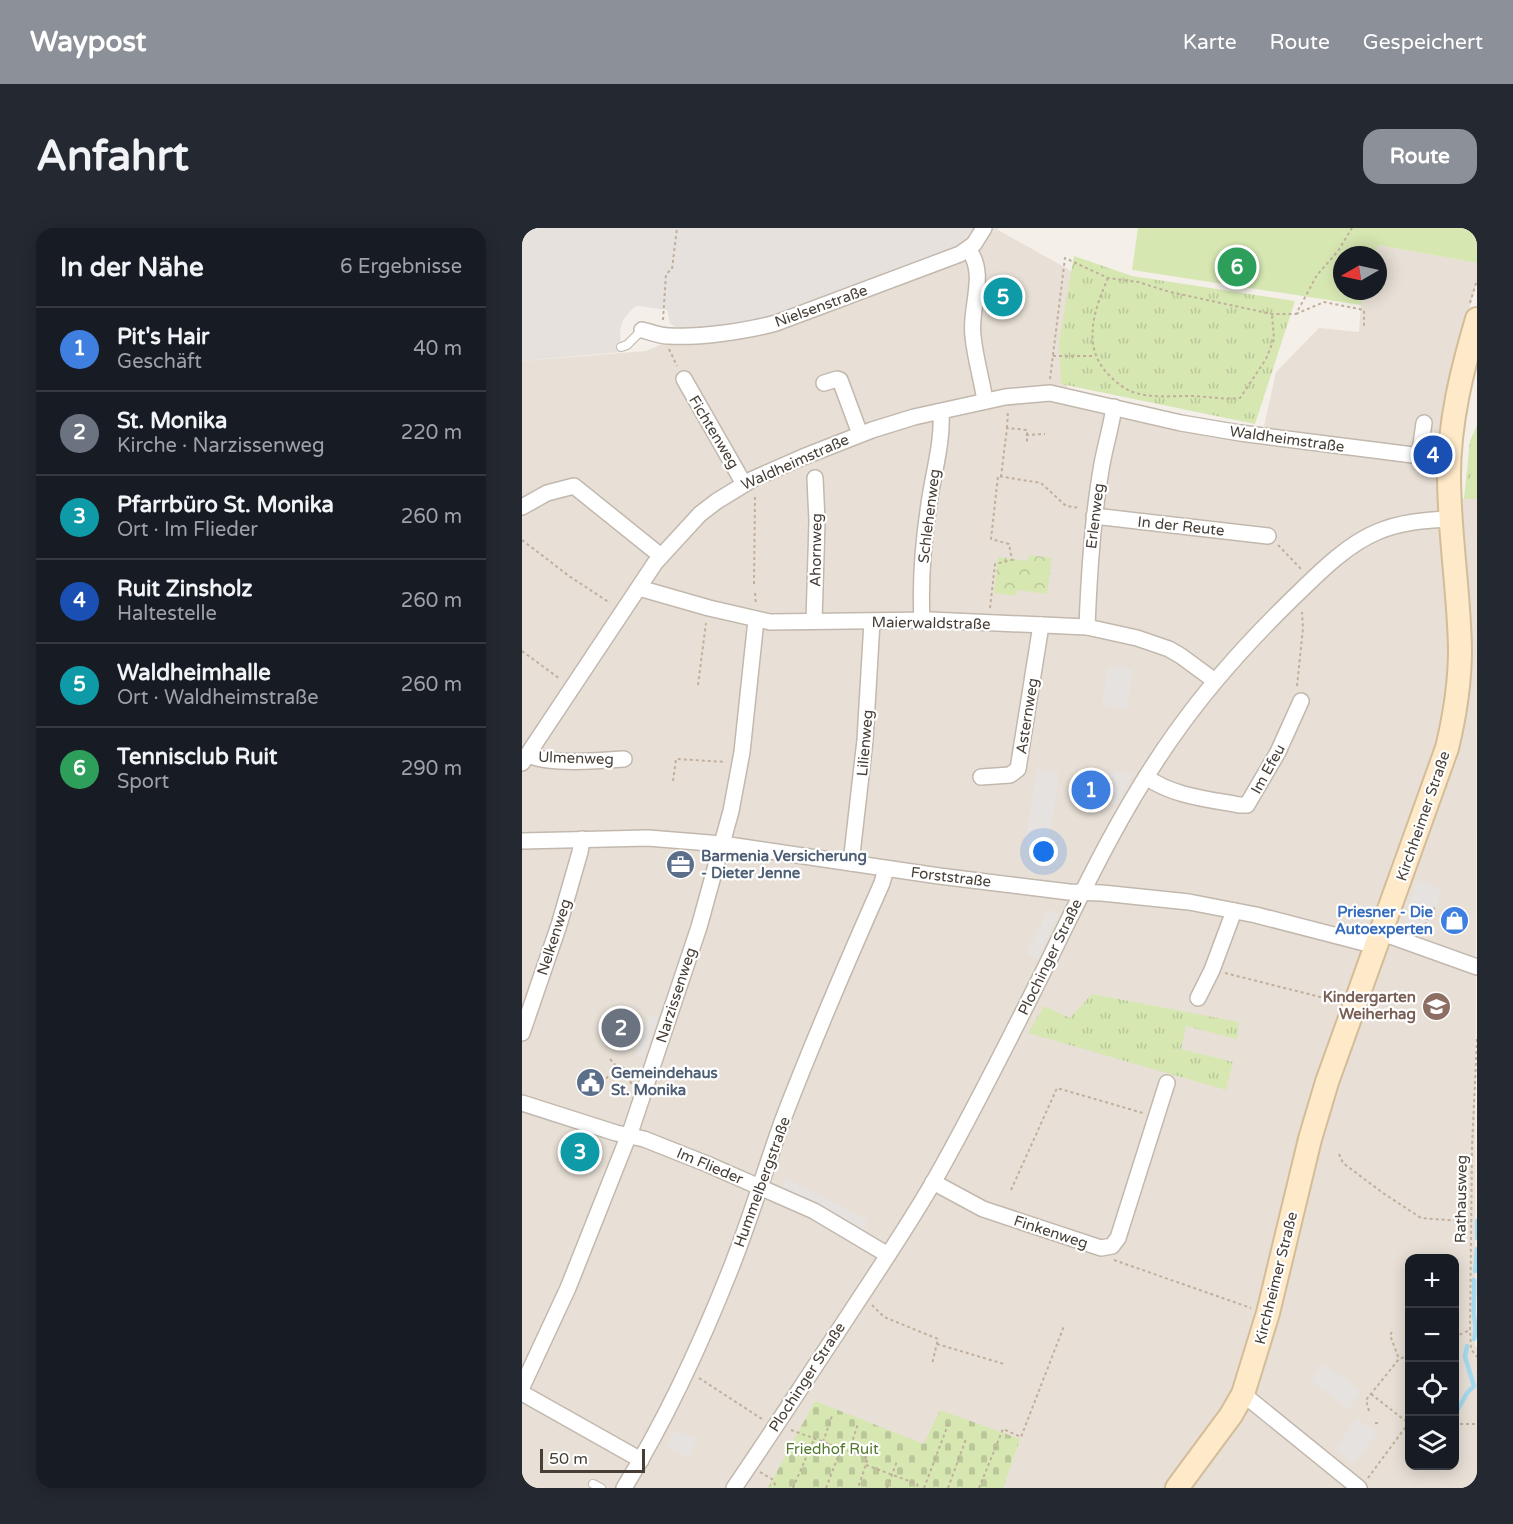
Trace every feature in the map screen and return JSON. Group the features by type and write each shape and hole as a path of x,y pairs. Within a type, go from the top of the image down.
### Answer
{"main road":[{"name":"Kirchheimer Straße","path":"1177,1488 1231,1415 1243,1394 1268,1313 1318,1111 1448,748 1455,711 1460,647 1450,519 1450,445 1460,384 1477,319"}],"street":[{"name":"Nielsenstraße","path":"642,330 665,336 678,336 749,330 776,323 952,258 968,249 984,228"},
{"path":"968,249 975,261 977,272 973,335 985,401"},
{"name":"Fichtenweg","path":"684,379 748,482"},
{"path":"824,383 837,379 840,381 860,434"},
{"name":"Waldheimstraße","path":"525,759 661,556 700,514 748,482 860,434 897,422 985,401 1050,393 1181,423 1240,433 1413,455 1417,455 1420,451 1424,423"},
{"name":"Erlenweg","path":"1087,627 1095,513 1114,407"},
{"name":"Schlehenweg","path":"922,621 922,563 939,445 941,411"},
{"name":"Ahornweg","path":"814,621 817,521 815,478"},
{"path":"522,507 547,493 574,486 661,556"},
{"name":"In der Reute","path":"1095,513 1268,536"},
{"name":"Plochinger Straße","path":"734,1488 862,1295 933,1182 989,1078 1082,891 1146,777 1176,733 1215,681 1257,633 1310,580 1357,543 1378,531 1409,523 1450,519"},
{"name":"Maierwaldstraße","path":"639,588 756,620 922,621 1087,627 1125,634 1163,647 1181,656 1215,681"},
{"name":"Narzissenweg","path":"522,1387 568,1288 628,1136 678,991 731,811 740,762 756,620"},
{"name":"Lilienweg","path":"852,863 865,740 872,622"},
{"name":"Asternweg","path":"981,777 1010,775 1018,769 1041,625"},
{"name":"Im Efeu","path":"1146,777 1163,788 1185,795 1239,806 1246,805 1278,752 1301,701"},
{"name":"Ulmenweg","path":"525,759 592,761 624,759"},
{"name":"Forststraße","path":"522,841 648,838 722,844 886,869 1069,892 1082,891 1189,902 1379,939 1477,967"},
{"name":"Nelkenweg","path":"522,1033 559,925 582,839"},
{"name":"Hummelbergstraße","path":"624,1488 687,1373 732,1266 801,1072 886,869"},
{"path":"1198,998 1212,970 1234,911"},
{"name":"Finkenweg","path":"933,1182 983,1209 1106,1248 1115,1243 1118,1238 1167,1083"},
{"name":"Im Flieder","path":"522,1103 666,1147 814,1211 888,1255"},
{"path":"522,1393 641,1460"},
{"path":"1243,1394 1363,1484"}],"lane":[{"path":"621,347 627,345 642,330"}],"path":[{"path":"677,228 672,269 666,274 663,305 668,347 684,379"},
{"path":"1296,314 1317,275 1338,251 1352,228"},
{"path":"1050,393 1065,258 1108,278 1138,282 1170,292 1272,314 1296,314 1324,302 1364,310 1364,327"},
{"path":"1108,278 1097,303 1092,336 1094,356 1119,385 1135,393 1224,400 1240,398 1266,359 1274,339 1272,314"},
{"path":"1053,356 1094,356"},
{"path":"1001,477 1007,428 1027,430 1027,442"},
{"path":"1026,435 1045,434"},
{"path":"989,623 996,564 1012,560 1009,544 991,540 998,476 1041,483 1066,506 1095,513"},
{"path":"748,482 755,489 754,584"},
{"path":"1268,536 1282,548 1310,580"},
{"path":"522,540 574,580 624,610"},
{"path":"1294,597 1301,610 1303,628 1297,686 1301,701"},
{"path":"699,685 709,608"},
{"path":"522,651 573,686"},
{"path":"673,781 676,759 740,762"},
{"path":"1421,937 1431,910 1435,908"},
{"path":"1212,970 1345,1004"},
{"name":"Rathausweg","path":"1477,1039 1473,1126 1470,1330 1471,1349 1477,1357"},
{"path":"610,1059 631,1084"},
{"path":"615,1065 624,1068 635,1077"},
{"path":"600,1089 615,1065"},
{"path":"1011,1190 1057,1088 1157,1116"},
{"path":"1339,1154 1343,1163 1421,1218 1472,1222"},
{"path":"1472,1212 1477,1215"},
{"path":"1106,1248 1112,1260 1249,1307"},
{"path":"862,1295 884,1317 938,1339 932,1364"},
{"path":"979,1488 1003,1429 1021,1437 1064,1326"},
{"path":"1459,1335 1470,1330"},
{"path":"1392,1332 1390,1335 1399,1359"},
{"path":"937,1344 1004,1364"},
{"path":"1369,1411 1366,1400 1399,1359 1405,1357"},
{"path":"687,1373 695,1375 775,1425 868,1458 858,1488"},
{"path":"1371,1394 1405,1419"},
{"path":"823,1442 832,1416"},
{"path":"924,1488 949,1422"},
{"path":"849,1451 858,1424"},
{"path":"1459,1424 1477,1424"},
{"path":"1363,1484 1405,1427"},
{"path":"793,1488 814,1438"},
{"path":"948,1488 966,1439"},
{"path":"826,1488 841,1448"},
{"path":"887,1488 897,1461"},
{"path":"866,1465 917,1484 918,1488"},
{"path":"749,1466 772,1479 777,1488"}],"shaded area":[{"path":"522,228 998,228 998,230 747,324 678,329 670,323 667,310 638,306 633,308 623,320 620,330 621,352 522,361"},
{"path":"998,230 1075,273 1066,405 1260,445 1276,372 1319,328 1359,332 1362,300 1387,300 1387,247 1477,263 1477,281 1450,375 1435,475 1464,499 1477,499 1475,1345 1477,1347 1477,1488 522,1488 522,361 646,351 662,344 749,338"},
{"path":"1108,666 1133,669 1127,709 1102,705"},
{"path":"1037,769 1059,772 1048,850 1025,846"},
{"path":"1104,771 1133,774 1116,805 1099,802"},
{"path":"1416,880 1442,889 1427,934 1410,929 1405,918"},
{"path":"1049,909 1059,914 1037,959 1027,954"},
{"path":"650,1014 659,1017 644,1058 635,1055"},
{"path":"786,1178 868,1221 863,1230 781,1189"},
{"path":"1324,1364 1361,1391 1349,1409 1311,1381"},
{"path":"1357,1419 1377,1433 1354,1463 1335,1449"},
{"path":"674,1431 697,1439 688,1459 667,1446"}],"green space":[{"path":"1138,228 1477,228 1477,263 1387,246 1333,246 1333,300 1362,300 1361,305 1132,270"},
{"path":"1074,256 1132,276 1295,301 1255,424 1061,384 1059,342"},
{"path":"1477,425 1477,499 1464,499 1470,441"},
{"path":"1029,555 1052,558 1047,594 1017,590 1016,596 994,593 998,557 1028,561"},
{"path":"1092,994 1239,1022 1237,1039 1186,1026 1181,1049 1233,1062 1226,1090 1028,1033 1044,1006 1070,1018"},
{"name":"Friedhof Ruit","path":"815,1401 924,1444 940,1410 1020,1439 1003,1488 768,1488"}],"waterway":[{"path":"1477,1221 1477,1238"},
{"path":"1475,1271 1477,1249"},
{"path":"1474,1280 1476,1330 1474,1339"},
{"path":"1459,1408 1474,1386 1465,1357 1467,1346"}],"place":[{"name":"Tennisclub Ruit","path":"1237,267"},
{"name":"Waldheimhalle","path":"1003,297"},
{"name":"Ruit Zinsholz","path":"1433,455"},
{"name":"Pit's Hair","path":"1091,790"},
{"name":"Barmenia Versicherung - Dieter Jenne","path":"680,865"},
{"name":"Priesner - Die Autoexperten","path":"1454,921"},
{"name":"Kindergarten Weiherhag","path":"1437,1006"},
{"name":"St. Monika","path":"621,1028"},
{"name":"Gemeindehaus St. Monika","path":"590,1082"},
{"name":"Pfarrbüro St. Monika","path":"580,1152"}]}
